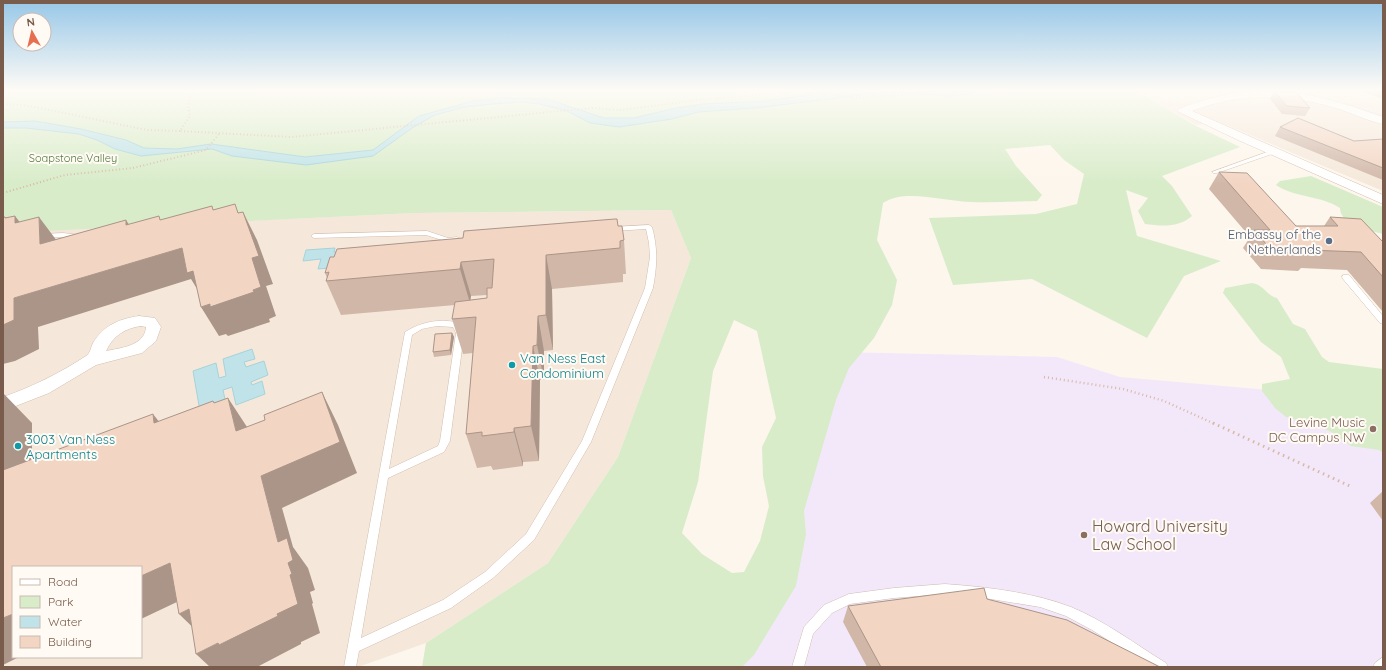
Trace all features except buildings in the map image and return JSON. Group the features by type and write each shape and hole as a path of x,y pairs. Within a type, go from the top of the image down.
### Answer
{"street":[{"path":"1208,121 1273,152 1383,200"},
{"path":"3,404 47,386 95,359"}],"lane":[{"path":"1215,172 1273,152"},
{"path":"354,647 447,604 490,575 530,537 586,442 649,288 654,263 654,245 649,227 603,230"},
{"path":"314,236 427,233 448,240 464,239"},
{"path":"33,236 63,235 85,238 88,244"},
{"path":"1346,277 1383,321"},
{"path":"350,667 354,647 383,476 408,334 419,327 440,322 456,325 460,332 446,441 441,449 383,476"},
{"path":"798,667 808,631 828,609 849,599 894,593 945,590 972,591 1040,602 1069,612 1096,626 1162,667"},
{"path":"1379,667 1383,663"}],"path":[{"path":"104,121 147,130 291,137 454,121"},
{"path":"180,131 186,121"},
{"path":"3,193 65,175 134,168 206,150 219,134"},
{"path":"1044,377 1123,389 1164,401 1352,488"}],"shaded area":[{"path":"1189,121 1383,121 1383,191 1219,122 1196,125"},
{"path":"671,210 691,258 618,457 548,563 426,643 358,667 3,667 3,235 7,232 415,213"},
{"name":"Howard University Law School","path":"839,352 1057,357 1120,377 1337,396 1383,404 1383,667 741,667"}],"green space":[{"name":"Soapstone Valley","path":"3,121 1188,121 1240,147 1162,176 1172,186 1192,216 1181,223 1164,226 1145,224 1138,211 1148,198 1126,190 1137,236 1221,261 1184,276 1147,338 1032,279 953,285 929,218 1036,214 1077,204 1084,174 1064,160 1050,145 1005,149 1016,166 1042,195 1037,201 972,202 914,196 892,199 883,203 877,240 897,280 892,305 874,338 849,368 836,400 804,511 806,534 796,586 754,655 742,667 422,667 426,643 548,563 618,457 691,258 671,210 415,213 3,233","holes":["734,320 757,331 776,418 762,447 763,476 769,506 760,541 744,572 732,573 702,554 682,533 698,482 713,371"]},
{"path":"1311,176 1383,207 1383,234 1350,223 1341,214 1340,208 1332,204 1291,192 1276,185 1280,181"},
{"path":"1252,283 1259,285 1270,295 1277,298 1293,324 1305,329 1322,357 1329,362 1383,369 1383,453 1379,450 1351,446 1331,432 1318,426 1286,417 1275,408 1262,391 1262,384 1290,379 1281,357 1261,342 1223,293 1225,288"}],"water":[{"path":"37,121 81,129 126,140 144,148 177,149 211,144 305,157 373,150 412,121 424,121 373,156 306,165 232,156 212,149 141,156 115,149 97,140 79,134 26,128 3,128 3,122"},
{"path":"587,121 657,121 619,127"},
{"path":"335,248 334,252 369,249 364,265 318,269 321,259 303,261 306,250"},
{"path":"252,349 255,359 244,362 246,367 264,361 268,375 251,382 252,385 262,381 265,394 236,405 232,387 223,390 227,408 201,417 193,371 216,363 219,378 226,376 223,359"}],"place":[{"name":"Embassy of the Netherlands","path":"1329,241"},
{"name":"Van Ness East Condominium","path":"512,365"},
{"name":"Levine Music DC Campus NW","path":"1373,429"},
{"name":"3003 Van Ness Apartments","path":"18,446"},
{"name":"Howard University Law School","path":"1084,535"}]}
